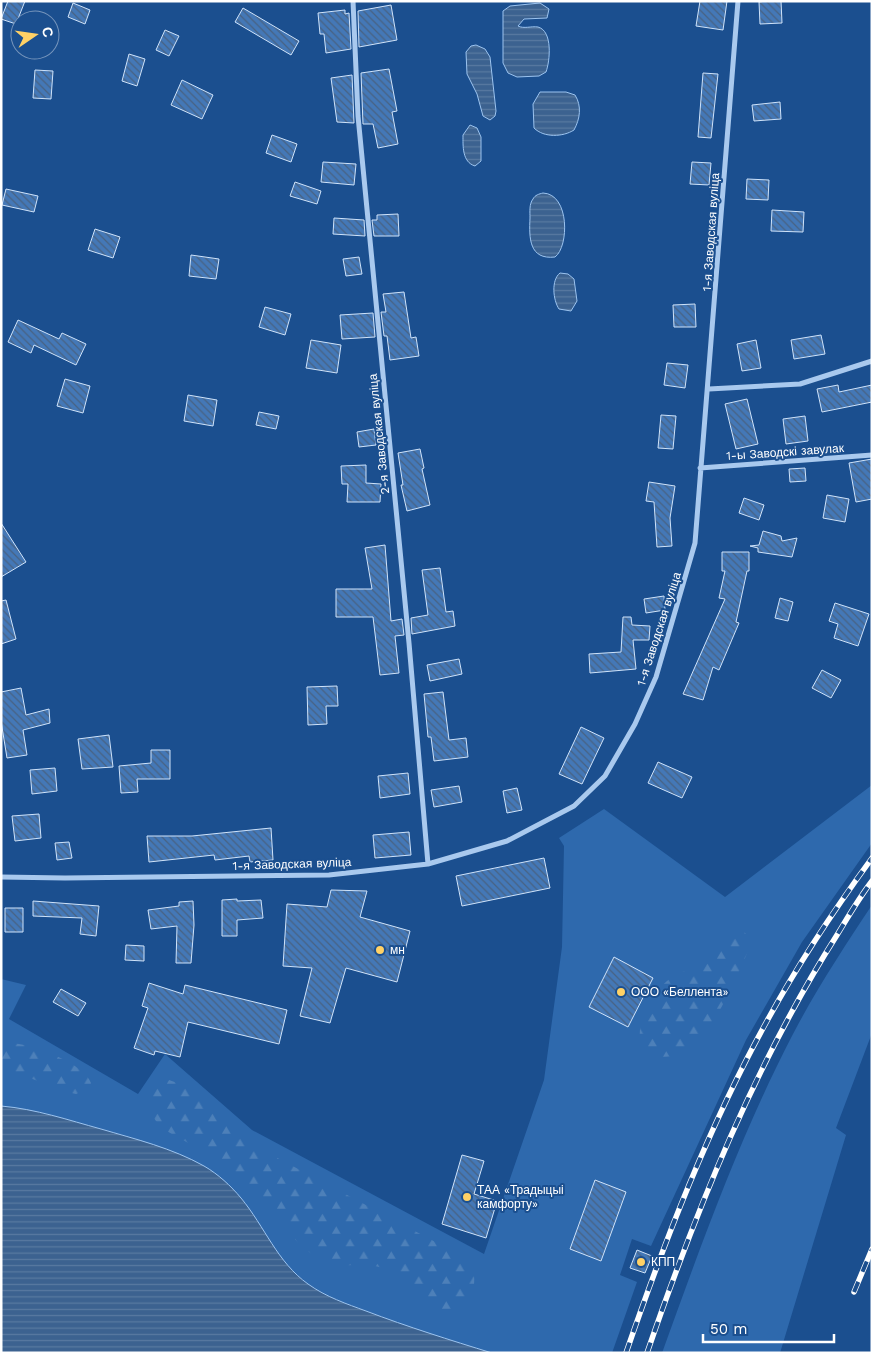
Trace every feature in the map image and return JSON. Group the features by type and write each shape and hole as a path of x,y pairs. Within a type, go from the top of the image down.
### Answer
{"street":[{"name":"2-я Заводская вуліца","path":"353,1 358,116 409,643 428,864"},
{"name":"1-я Заводская вуліца","path":"1,877 329,875 428,864 507,841 574,806 605,776 635,724 656,678 695,543 700,506 700,468 709,389 738,1"},
{"path":"709,389 800,384 872,360"},
{"name":"1-ы Заводскі завулак","path":"700,468 872,455"}],"green space":[{"path":"872,785 872,843 802,942 746,1040 651,1246 632,1239 620,1275 637,1282 612,1353 492,1353 412,1328 332,1298 309,1285 289,1268 273,1249 242,1199 205,1167 182,1156 130,1137 44,1113 1,1106 1,979 26,985 9,1019 138,1094 165,1054 252,1130 484,1254 544,1080 562,947 564,846 559,838 604,809 725,897"},
{"path":"872,905 872,1033 836,1128 846,1135 780,1353 662,1353 722,1191 774,1073 811,1001"},
{"path":"737,929 743,930 748,937 750,945 725,1001 709,1028 688,1049 675,1055 661,1057 645,1052 641,1044 641,1024 654,995 667,981 700,962 722,937"},
{"path":"10,1043 43,1050 68,1062 86,1076 91,1083 89,1089 76,1094 67,1092 6,1069 1,1065 1,1050"},
{"path":"169,1080 202,1100 255,1146 441,1245 467,1265 474,1274 474,1287 469,1299 463,1305 452,1310 431,1307 386,1270 370,1265 337,1265 328,1263 312,1254 298,1242 255,1192 241,1179 211,1157 159,1125 152,1115 149,1102 150,1096 157,1086"}],"shaded area":[{"path":"540,3 549,9 547,18 524,19 518,26 538,27 546,34 549,47 549,61 546,72 539,76 517,77 508,73 503,63 503,11 510,6"},
{"path":"476,45 485,49 490,57 496,111 495,116 490,120 483,116 477,94 467,74 466,52 471,46"},
{"path":"540,92 566,92 575,95 579,104 579,112 574,130 565,134 548,135 534,128 533,104"},
{"path":"470,125 477,128 481,137 481,161 475,166 465,157 463,149 463,135"},
{"path":"543,193 552,196 558,202 562,211 564,222 563,243 555,257 540,255 532,246 530,226 531,203 535,197"},
{"path":"560,273 568,274 574,279 577,301 571,311 559,309 555,301 554,285"},
{"path":"1,1106 39,1112 153,1144 204,1166 233,1189 288,1265 315,1289 337,1300 382,1317 492,1353 1,1353"}],"building":[{"path":"8,1 25,1 21,10 10,10 10,22 1,19"},
{"path":"700,1 727,1 723,30 696,26"},
{"path":"781,1 782,23 760,24 759,2"},
{"path":"73,3 90,10 85,24 68,17"},
{"path":"391,5 397,40 359,47 358,11"},
{"path":"243,8 299,41 291,55 235,22"},
{"path":"345,10 345,14 349,13 351,49 326,53 324,34 320,34 318,13"},
{"path":"165,30 179,36 169,56 156,50"},
{"path":"129,54 145,59 137,86 122,81"},
{"path":"389,69 397,111 392,112 398,144 378,148 373,124 363,124 361,73"},
{"path":"35,70 53,71 51,99 33,98"},
{"path":"703,73 718,74 711,138 698,137"},
{"path":"352,75 354,123 337,122 331,78"},
{"path":"182,80 213,95 202,119 171,105"},
{"path":"780,102 781,119 754,121 752,105"},
{"path":"272,135 297,144 291,162 266,153"},
{"path":"323,162 356,164 354,185 321,182"},
{"path":"692,162 711,163 709,185 690,184"},
{"path":"747,179 769,180 768,200 746,199"},
{"path":"295,182 321,191 317,204 290,196"},
{"path":"6,189 38,196 34,212 2,205"},
{"path":"772,210 804,212 803,232 771,231"},
{"path":"398,214 399,236 374,236 372,220 377,220 377,215"},
{"path":"334,218 364,220 365,236 333,234"},
{"path":"95,229 120,237 113,258 88,250"},
{"path":"191,255 219,259 216,279 189,276"},
{"path":"359,257 362,274 346,276 343,259"},
{"path":"404,292 411,338 416,337 419,356 390,360 381,312 386,312 383,294"},
{"path":"695,304 696,327 674,327 673,305"},
{"path":"265,307 291,314 285,335 259,327"},
{"path":"373,313 375,337 342,339 340,315"},
{"path":"18,320 59,339 62,333 86,344 76,365 34,345 31,353 8,342"},
{"path":"821,335 825,354 794,359 791,340"},
{"path":"311,340 341,345 337,373 306,368"},
{"path":"756,340 761,368 742,371 737,344"},
{"path":"667,363 688,365 685,388 664,385"},
{"path":"65,379 90,386 83,413 57,406"},
{"path":"838,385 839,392 872,385 872,402 822,412 817,389"},
{"path":"188,395 217,400 213,426 184,421"},
{"path":"747,399 758,444 736,449 725,404"},
{"path":"259,412 279,416 276,429 256,425"},
{"path":"661,415 676,416 673,449 658,448"},
{"path":"805,416 808,441 786,444 783,419"},
{"path":"374,429 376,445 359,447 357,432"},
{"path":"420,449 424,468 422,469 430,505 407,511 401,485 403,485 398,453"},
{"path":"872,459 872,499 856,502 849,463"},
{"path":"366,465 366,483 381,484 380,502 347,502 348,484 342,484 341,466"},
{"path":"805,468 806,481 790,482 789,469"},
{"path":"649,482 675,486 670,518 672,546 657,547 654,502 646,501"},
{"path":"827,495 849,499 845,522 823,518"},
{"path":"744,498 764,505 759,520 739,513"},
{"path":"1,523 26,562 1,577"},
{"path":"763,531 781,536 782,541 797,538 792,557 758,552 758,548 750,546 759,545"},
{"path":"385,545 391,621 402,619 404,635 395,636 399,673 380,675 373,617 336,617 336,589 372,589 365,548"},
{"path":"722,552 749,552 749,571 747,571 736,622 739,623 719,670 713,667 703,700 683,694 725,599 719,598 725,571 722,571"},
{"path":"440,568 446,612 453,611 455,626 412,634 411,618 428,615 422,570"},
{"path":"664,596 665,610 646,613 644,599"},
{"path":"780,598 793,602 788,621 775,618"},
{"path":"6,600 16,639 1,644 1,601"},
{"path":"835,603 869,614 858,646 834,638 838,624 829,621"},
{"path":"623,617 631,617 632,625 650,626 649,640 633,640 636,669 590,673 589,654 621,652"},
{"path":"459,659 462,674 430,681 427,665"},
{"path":"822,670 841,680 831,698 812,688"},
{"path":"337,686 338,706 326,706 327,724 308,725 307,687"},
{"path":"21,688 26,715 49,709 50,723 23,730 27,755 7,758 1,721 1,692"},
{"path":"443,692 449,740 466,738 468,757 434,761 431,737 428,737 424,694"},
{"path":"581,727 604,738 582,784 559,774"},
{"path":"109,735 113,767 82,769 78,739"},
{"path":"151,750 170,750 170,779 137,779 138,792 121,793 119,766 151,763"},
{"path":"658,762 692,777 682,798 648,783"},
{"path":"55,768 57,791 32,794 30,770"},
{"path":"408,773 410,794 380,798 378,776"},
{"path":"459,786 462,802 434,807 431,790"},
{"path":"517,788 522,810 507,813 503,791"},
{"path":"39,814 41,838 15,841 12,816"},
{"path":"271,828 273,860 250,862 249,856 215,860 214,855 149,862 147,836 192,836"},
{"path":"409,832 411,855 375,858 373,835"},
{"path":"69,842 72,858 57,860 55,843"},
{"path":"544,858 550,888 462,906 456,876"},
{"path":"331,890 367,891 360,917 410,931 397,982 346,968 330,1023 300,1016 312,968 283,966 287,904 327,907"},
{"path":"237,899 237,901 261,900 263,918 237,920 237,936 222,936 222,900"},
{"path":"33,901 99,906 96,936 80,934 82,918 33,916"},
{"path":"193,901 194,925 191,963 176,963 177,926 151,929 148,910 179,906 179,902"},
{"path":"5,908 23,908 23,932 5,932"},
{"path":"126,945 144,946 144,961 125,960"},
{"name":"ООО «Беллента»","path":"614,957 653,978 628,1027 589,1007"},
{"path":"149,983 183,994 185,985 287,1010 279,1044 188,1022 180,1057 155,1051 154,1055 134,1048 148,1008 142,1006"},
{"path":"61,989 86,1003 78,1016 53,1002"},
{"name":"ТАА «Традыцыі камфорту»","path":"462,1155 484,1161 474,1194 497,1201 486,1238 442,1224"},
{"path":"595,1180 626,1192 601,1261 570,1249"},
{"name":"КПП","path":"637,1250 652,1256 645,1273 630,1268"}],"railway":[{"path":"626,1353 672,1226 726,1101 779,1000 804,958 830,917 872,858"},
{"path":"647,1353 707,1191 754,1086 807,984 872,881"},
{"path":"854,1292 872,1249"}],"place":[{"name":"мн","path":"380,950"},
{"name":"ООО «Беллента»","path":"621,992"},
{"name":"ТАА «Традыцыі камфорту»","path":"467,1197"},
{"name":"КПП","path":"641,1262"}]}
